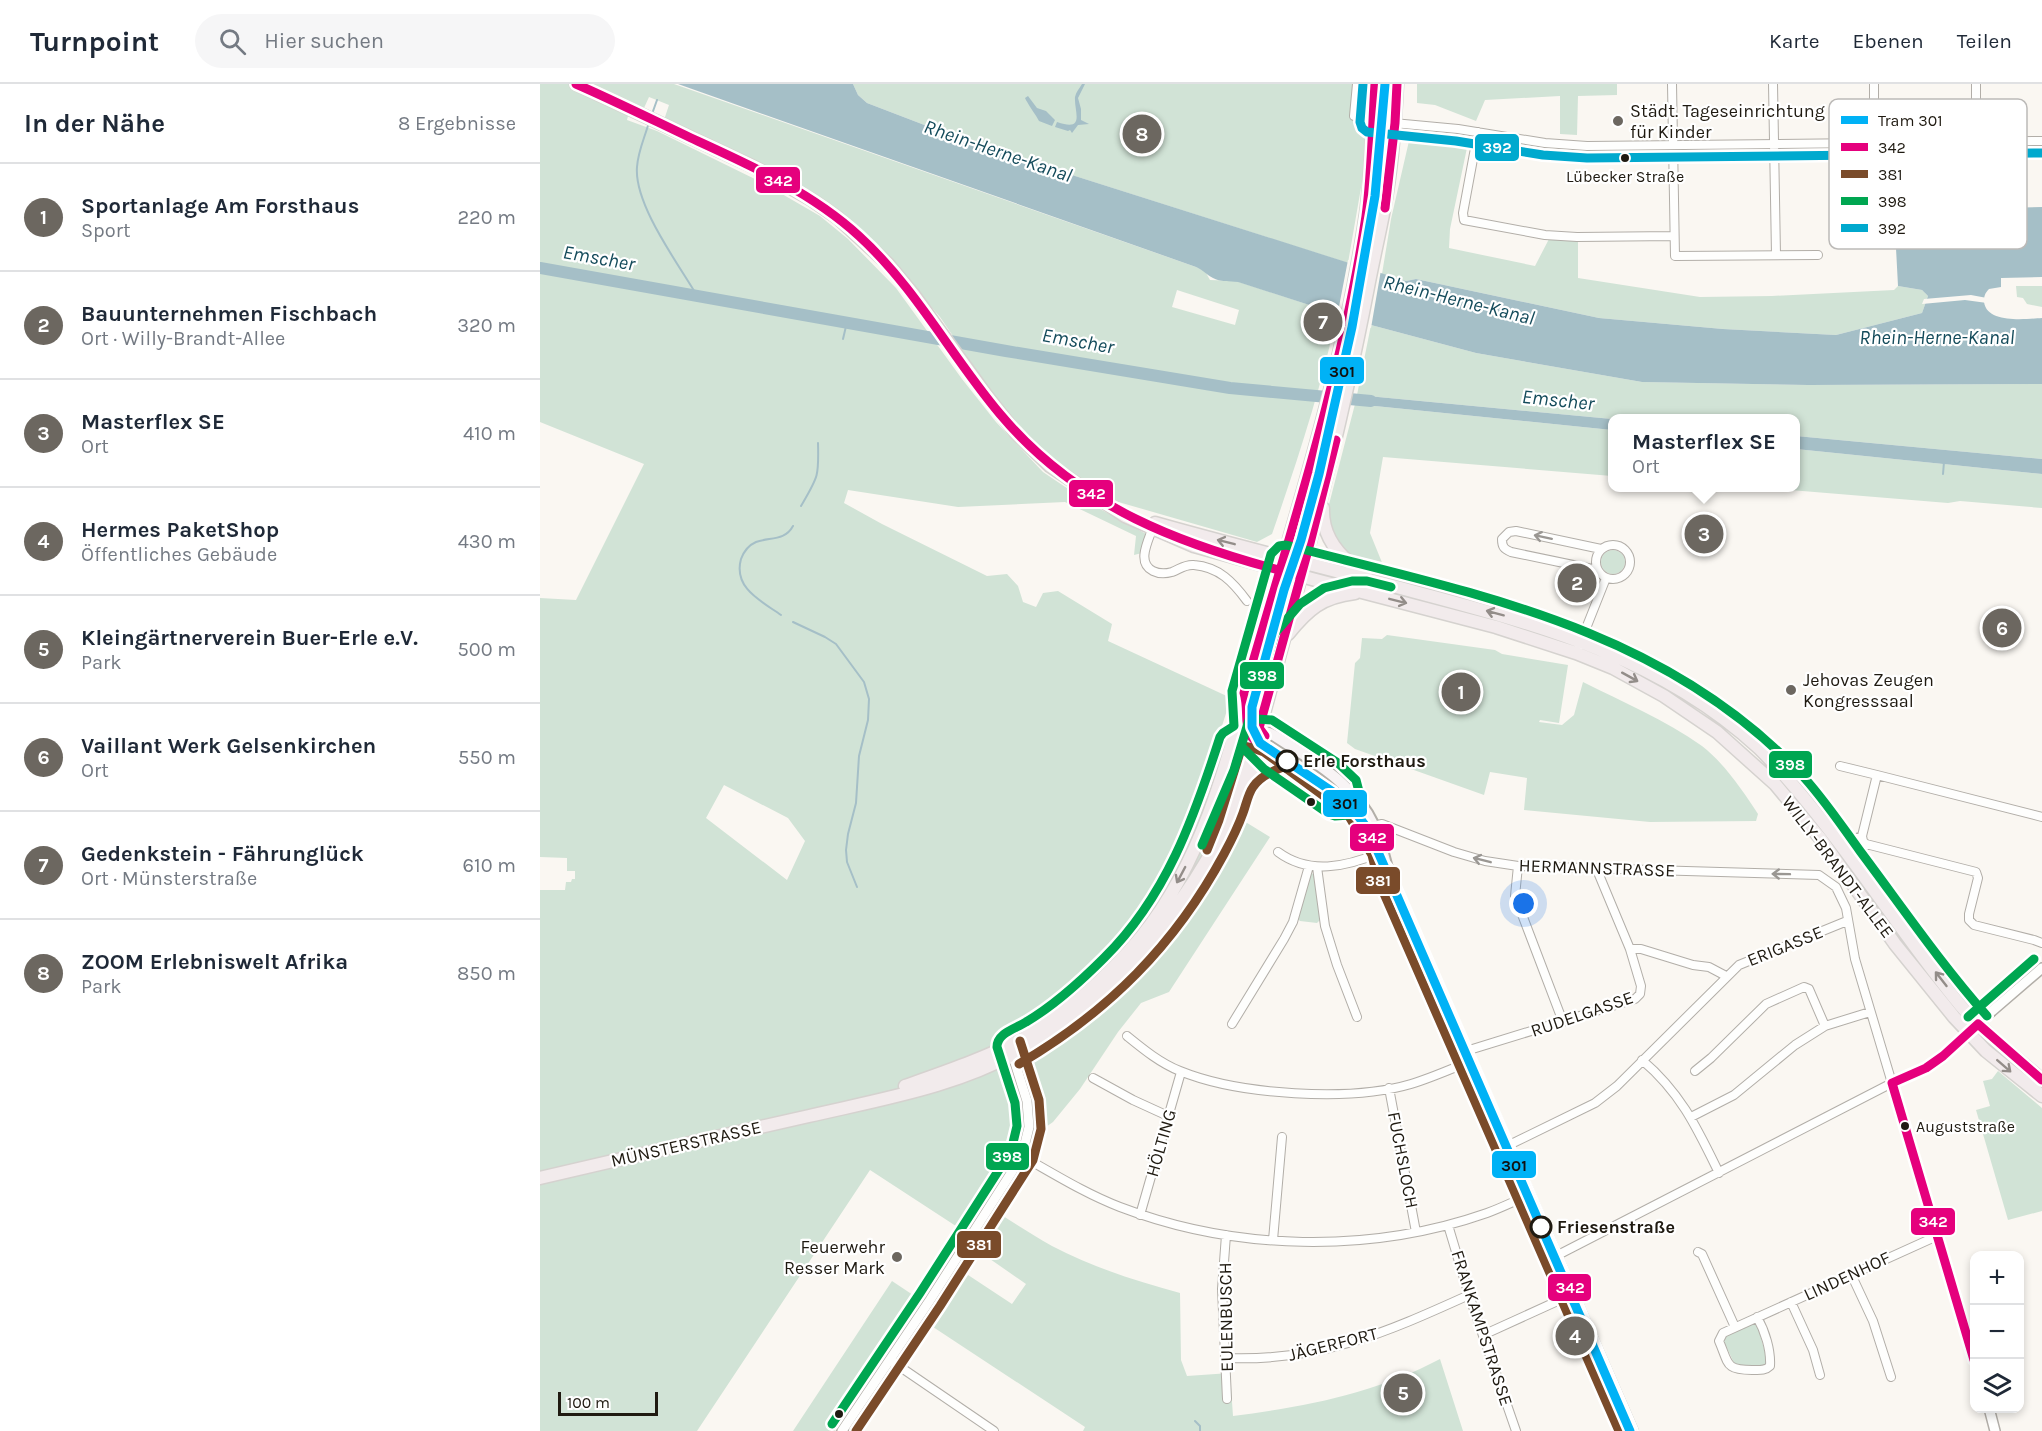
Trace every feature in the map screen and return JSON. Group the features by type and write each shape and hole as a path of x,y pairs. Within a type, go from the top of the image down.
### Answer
{"main road":[{"name":"WILLY-BRANDT-ALLEE","path":"576,84 756,168 825,209 859,236 888,264 930,317 999,413 1050,466 1109,505 1194,546 1364,593 1618,657 1671,684 1723,719 1758,748 1791,781 1841,844 1937,975 1978,1024 2042,1080"},
{"name":"MÜNSTERSTRASSE","path":"1011,1049 1078,1000 1121,959 1158,914 1172,892 1194,851 1208,816 1290,537 1344,335 1368,197 1375,84"},
{"name":"MÜNSTERSTRASSE","path":"540,1178 833,1110 1011,1049 1026,1046 1089,1003 1148,944 1209,857 1231,813 1254,735 1264,713 1323,494 1351,374 1385,207 1397,84"},
{"path":"1323,494 1322,516 1325,530 1332,544 1338,553 1370,579"},
{"name":"WILLY-BRANDT-ALLEE","path":"1154,526 1305,562 1516,618 1579,647 1664,696 1717,732 1775,784 1820,838 1895,944 1928,986 1986,1051 2042,1096"},
{"path":"1284,640 1315,605 1329,598 1364,593"},
{"path":"1245,693 1247,703 1245,722 1262,753 1347,813 1365,834 1387,867 1632,1431"},
{"path":"1264,713 1266,724 1275,736"},
{"path":"1231,742 1265,730 1331,773 1359,802 1374,826 1379,853"},
{"path":"1242,782 1254,770 1271,760"}],"street":[{"path":"1354,116 1357,84"},
{"path":"1672,84 1675,256 1818,255"},
{"path":"1773,84 1776,255"},
{"path":"1372,121 1478,132 1569,146 1829,143"},
{"path":"1478,132 1463,213 1464,220 1545,235 1674,236"},
{"path":"2027,141 2042,141"},
{"path":"1154,526 1144,561 1150,570 1160,574 1173,572 1185,565 1195,565 1219,571 1247,600"},
{"path":"1597,570 1596,556 1607,545 1617,545 1629,556 1629,567 1626,573 1617,579 1606,578 1597,570 1511,552 1504,549 1502,539 1509,532 1516,531 1601,549"},
{"path":"1579,647 1606,578"},
{"path":"1840,766 2042,817"},
{"path":"1851,858 1864,840 1877,775"},
{"name":"HERMANNSTRASSE","path":"1374,826 1382,824 1454,852 1485,861 1518,866 1597,870 1820,874 1836,886 1845,908 1847,921"},
{"path":"1365,834 1374,826"},
{"path":"1841,844 1864,840 1976,872 1978,878 1969,920 1974,925 2042,943"},
{"path":"1278,852 1289,860 1313,866 1348,864 1379,853"},
{"path":"1313,866 1325,926 1357,1017"},
{"path":"1232,1024 1293,922 1313,866"},
{"path":"1518,866 1515,896 1563,1022"},
{"name":"RUDELGASSE","path":"1127,1036 1153,1056 1181,1072 1222,1083 1272,1090 1345,1093 1410,1084 1468,1056 1635,999 1640,994 1641,986 1630,949 1597,870"},
{"path":"1847,921 1870,1012 1974,1359"},
{"name":"ERIGASSE","path":"1507,1146 1595,1103 1617,1086 1739,965 1847,921"},
{"path":"1630,949 1641,949 1693,965 1709,967 1726,976"},
{"path":"1556,1256 1892,1083 1926,1068 2042,968"},
{"path":"1695,1071 1766,1004 1804,987 1809,988 1825,1026"},
{"path":"1691,1117 1734,1095 1794,1045 1825,1026 1870,1012"},
{"path":"842,1431 1022,1156 1029,1127 1027,1101 1011,1049"},
{"path":"1642,1060 1676,1094 1691,1117 1719,1173"},
{"name":"HÖLTING","path":"1140,1215 1181,1072"},
{"path":"1093,1078 1168,1116"},
{"name":"FUCHSLOCH","path":"1389,1088 1416,1232"},
{"path":"1274,1240 1282,1137"},
{"path":"1022,1156 1090,1194 1140,1215 1183,1227 1226,1235 1274,1240 1313,1242 1363,1240 1416,1232 1487,1213 1529,1195"},
{"name":"FRANKAMPSTRASSE","path":"1448,1225 1469,1295 1516,1431"},
{"name":"EULENBUSCH","path":"1226,1235 1222,1289 1227,1399"},
{"name":"LINDENHOF","path":"1735,1327 1937,1236"},
{"path":"1698,1252 1702,1254 1735,1327 1723,1333 1719,1341 1729,1364 1736,1370 1768,1369 1770,1359 1766,1339 1757,1317"},
{"path":"1851,1274 1873,1322 1891,1377"},
{"path":"1483,1335 1572,1294"},
{"name":"JÄGERFORT","path":"1225,1358 1282,1357 1352,1343 1388,1331 1469,1295"},
{"path":"1791,1302 1813,1350 1820,1375"},
{"path":"890,1360 994,1431"},
{"path":"1990,1413 1995,1431"}],"green space":[{"path":"540,84 674,84 1196,267 1205,271 1210,280 1236,281 1337,314 1308,425 1272,534 1257,542 1108,499 1051,459 998,402 940,317 900,271 825,202 664,120 669,105 649,97 644,108 631,104 627,120 657,131 763,183 820,216 848,239 896,288 996,422 1043,472 1089,503 1148,535 1142,553 1134,555 1136,536 1065,502 958,507 848,490 844,503 987,576 1007,574 1018,586 1023,602 1036,607 1043,593 1058,591 1112,624 1108,641 1231,698 1200,794 1270,837 1169,992 1141,1003 1118,1032 1080,1089 1053,1122 1010,1152 1001,1171 962,1230 870,1170 697,1431 540,1431 540,890 565,890 566,882 575,879 575,871 567,871 567,858 540,857 540,598 576,600 644,464 540,422","holes":["1177,290 1239,310 1235,325 1172,307","724,785 788,818 805,841 787,880 706,818"]},
{"path":"853,84 1368,84 1363,176 1348,263 974,144 867,103 858,95"},
{"path":"1417,84 1617,84 1617,95 1578,96 1577,135 1560,134 1560,96 1485,100 1476,121 1435,105 1417,103"},
{"path":"1409,141 1468,143 1450,229 1449,248 1535,266 1549,239 1578,240 1578,278 1700,297 1894,290 1898,286 1922,290 1928,296 1922,313 1836,335 1723,329 1599,318 1416,279 1406,281 1382,274 1391,219"},
{"path":"2016,286 2042,286 2042,307 2027,304 2023,298 2017,297"},
{"path":"1371,325 1476,353 1642,382 1808,385 2042,384 2042,459 1800,436 1800,414 1608,414 1608,419 1357,395"},
{"path":"1355,404 1608,430 1608,476 1383,457 1370,533 1383,565 1377,574 1341,550 1326,516"},
{"path":"1800,449 2042,474 2042,508 1960,501 1948,503 1800,491"},
{"path":"1613,550 1618,551 1624,557 1624,567 1618,573 1613,574 1608,573 1602,567 1601,562 1602,557 1608,551"},
{"path":"1387,635 1495,650 1502,654 1568,665 1559,723 1540,720 1539,722 1562,725 1574,715 1583,682 1659,720 1702,746 1718,761 1739,787 1758,814 1756,821 1650,822 1524,810 1527,778 1490,772 1484,795 1355,749 1347,743 1355,663 1360,658 1362,638 1382,639"},
{"path":"1310,873 1314,874 1321,919 1317,923 1300,921 1297,918"},
{"path":"1998,1071 2042,1108 2042,1211 2008,1220 1976,1110 1990,1106 1983,1081 1992,1079"},
{"path":"1000,1214 1052,1246 1083,1261 1180,1293 1181,1360 1187,1376 1230,1373 1233,1416 1340,1397 1391,1381 1440,1359 1463,1431 1083,1431 1085,1427 927,1323 962,1271 1012,1304 1026,1284 977,1250"},
{"path":"892,1281 922,1301 835,1431 793,1431"},
{"path":"1757,1324 1768,1363 1765,1367 1736,1367 1723,1340 1724,1337"}],"water":[{"name":"Rhein-Herne-Kanal","path":"678,84 853,84 858,95 867,103 974,144 1406,281 1416,279 1599,318 1723,329 1836,335 1922,313 1928,296 1922,290 1898,286 1896,249 2027,249 2027,207 2042,207 2042,277 2001,278 2001,287 1989,289 1984,302 1992,314 1999,317 2042,318 2042,384 1808,385 1642,382 1476,353 1371,325 1238,282 1222,281 1196,267"},
{"path":"1082,84 1085,84 1078,98 1081,120 1089,124 1078,125 1072,133 1070,130 1055,127 1057,122 1072,124 1075,122 1077,114 1075,97"},
{"path":"1028,96 1037,108 1046,111 1055,120 1052,126 1039,121 1025,98"},
{"path":"1357,395 1608,419 1608,430 1355,404"},
{"path":"1800,436 2042,459 2042,474 1800,449"}],"pier":[{"path":"1348,260 1381,270 1371,328 1337,317"},
{"path":"1971,295 1987,298 1987,303 1965,300 1922,304 1924,299"}],"waterway":[{"path":"652,114 657,100"},
{"path":"649,122 637,167 642,198 668,250 696,294"},
{"name":"Emscher","path":"540,268 1006,351 1230,388 1371,401"},
{"path":"843,339 847,322"},
{"path":"801,506 816,476 818,443"},
{"path":"1943,474 1944,462"},
{"path":"781,615 750,593 741,578 741,559 751,545 786,534 793,526"},
{"path":"793,622 836,644 864,682 869,699 868,720 859,756 856,803 846,850 847,862 857,887"},
{"path":"1195,1421 1200,1426 1200,1431"}],"tram line":[{"name":"301","path":"1385,84 1375,196 1352,327 1319,474 1252,707 1252,727 1260,743 1333,792 1368,829 1630,1431"}],"transit line":[{"name":"342","path":"576,84 757,169 800,193 840,220 859,236 898,278 1000,414 1031,447 1064,475 1099,499 1174,536 1255,564 1298,575"},
{"name":"392","path":"1363,84 1360,122 1362,128 1367,132 1456,141 1543,155 1587,158 1829,155"},
{"name":"342","path":"1375,84 1368,200 1356,277 1329,397 1244,693 1247,724 1257,743 1353,809 1368,829 1374,843 1375,854 1387,868 1632,1431"},
{"name":"342","path":"1385,208 1397,84"},
{"name":"392","path":"2027,153 2042,153"},
{"name":"342","path":"1265,736 1259,728 1336,440"},
{"name":"398","path":"832,1424 1011,1151 1017,1126 1015,1103 997,1047 1000,1038 1057,1001 1104,958 1145,909 1176,855 1200,797 1220,737 1234,726 1232,691 1271,554 1279,546 1286,545 1494,600 1560,622 1625,649 1687,682 1745,723 1799,772 1831,811 1938,956 1987,1016"},
{"name":"398","path":"1202,845 1234,770 1275,633 1300,604 1324,588 1352,581 1367,581 1391,587"},
{"name":"398","path":"1243,748 1264,769 1329,814 1350,815 1362,803 1356,780 1338,763 1272,720 1257,719"},
{"name":"381","path":"1207,850 1219,820 1242,746"},
{"name":"381","path":"1243,746 1264,752 1347,813 1372,855 1378,880 1619,1431"},
{"name":"381","path":"1019,1064 1082,1022 1110,999 1161,947 1184,918 1224,854 1253,787 1266,775 1283,767"},
{"name":"398","path":"1968,1017 2034,959"},
{"name":"342","path":"1892,1083 1926,1068 1943,1056 1978,1024 2042,1080"},
{"name":"381","path":"856,1431 940,1306 1033,1160 1041,1129 1039,1100 1020,1041"},
{"name":"342","path":"1892,1083 1974,1359"}],"place":[{"name":"Städt. Tageseinrichtung für Kinder","path":"1618,121"},
{"name":"ZOOM Erlebniswelt Afrika","path":"1142,134"},
{"name":"Lübecker Straße","path":"1625,158"},
{"name":"Gedenkstein - Fährunglück","path":"1323,322"},
{"name":"Masterflex SE","path":"1704,534"},
{"name":"Bauunternehmen Fischbach","path":"1577,583"},
{"name":"Vaillant Werk Gelsenkirchen","path":"2002,628"},
{"name":"Jehovas Zeugen Kongresssaal","path":"1791,690"},
{"name":"Sportanlage Am Forsthaus","path":"1461,692"},
{"name":"Erle Forsthaus","path":"1287,761"},
{"name":"Auguststraße","path":"1905,1126"},
{"name":"Friesenstraße","path":"1541,1227"},
{"name":"Feuerwehr Resser Mark","path":"897,1257"},
{"name":"Hermes PaketShop","path":"1575,1336"},
{"name":"Kleingärtnerverein Buer-Erle e.V.","path":"1403,1393"}]}
